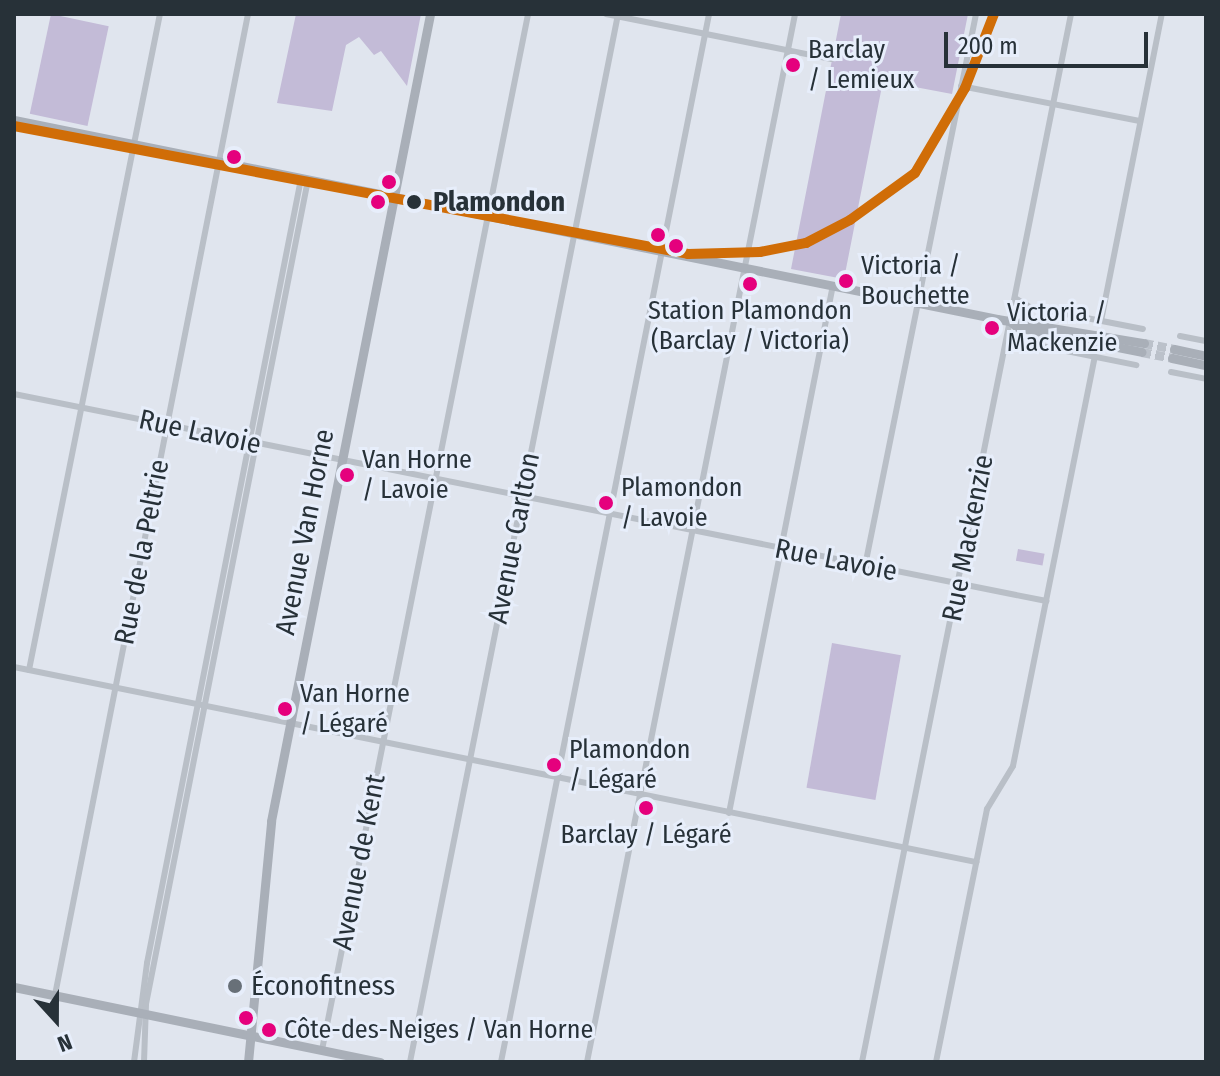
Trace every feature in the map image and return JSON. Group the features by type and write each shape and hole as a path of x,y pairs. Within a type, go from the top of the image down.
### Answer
{"main road":[{"name":"Avenue Van Horne","path":"248,1062 263,871 430,14"},
{"path":"14,120 1010,321 1017,327 1143,348"},
{"path":"1206,356 1173,354 1206,365"},
{"path":"14,987 322,1050 336,1058 380,1062"}],"street":[{"path":"29,670 160,14"},
{"name":"Rue de la Peltrie","path":"55,995 248,14"},
{"name":"Avenue de Kent","path":"322,1050 528,14"},
{"path":"606,14 832,59"},
{"path":"501,1062 709,14"},
{"path":"587,1062 795,14"},
{"path":"865,566 976,14"},
{"name":"Rue Mackenzie","path":"862,1062 1071,14"},
{"path":"1101,321 1162,14"},
{"name":"Avenue Carlton","path":"410,1062 618,15"},
{"path":"961,86 1140,121"},
{"path":"144,1062 142,1013 205,708 304,179"},
{"path":"729,813 833,285"},
{"path":"1015,298 1030,307 1143,329"},
{"path":"1180,336 1206,341"},
{"path":"1007,339 1136,365"},
{"path":"936,1062 987,809 1013,766 1095,357"},
{"path":"1171,372 1206,379"},
{"name":"Rue Lavoie","path":"14,394 1046,601"},
{"path":"134,1062 196,705 253,443"},
{"path":"14,667 469,762 976,862"}],"shaded area":[{"path":"51,14 109,26 88,126 30,114"},
{"path":"296,14 421,14 407,86 381,51 374,55 359,37 346,45 332,111 277,103"},
{"path":"841,14 968,14 952,94 883,81 844,279 791,269"},
{"path":"1018,549 1045,554 1043,566 1016,561"},
{"path":"832,643 901,655 875,800 806,788"}],"tunnel":[{"path":"1144,343 1174,349"},
{"path":"1142,352 1172,358"}],"transit line":[{"path":"14,126 688,254 760,252 806,243 850,220 915,173 965,88 994,14"}],"place":[{"name":"Barclay / Lemieux","path":"793,65"},
{"name":"Plamondon","path":"414,202"},
{"name":"Victoria / Bouchette","path":"846,281"},
{"name":"Station Plamondon (Barclay / Victoria)","path":"750,284"},
{"name":"Victoria / Mackenzie","path":"992,328"},
{"name":"Van Horne / Lavoie","path":"347,475"},
{"name":"Plamondon / Lavoie","path":"606,503"},
{"name":"Van Horne / Légaré","path":"285,709"},
{"name":"Plamondon / Légaré","path":"554,765"},
{"name":"Barclay / Légaré","path":"646,808"},
{"name":"Éconofitness","path":"235,986"},
{"name":"Côte-des-Neiges / Van Horne","path":"269,1030"}]}
